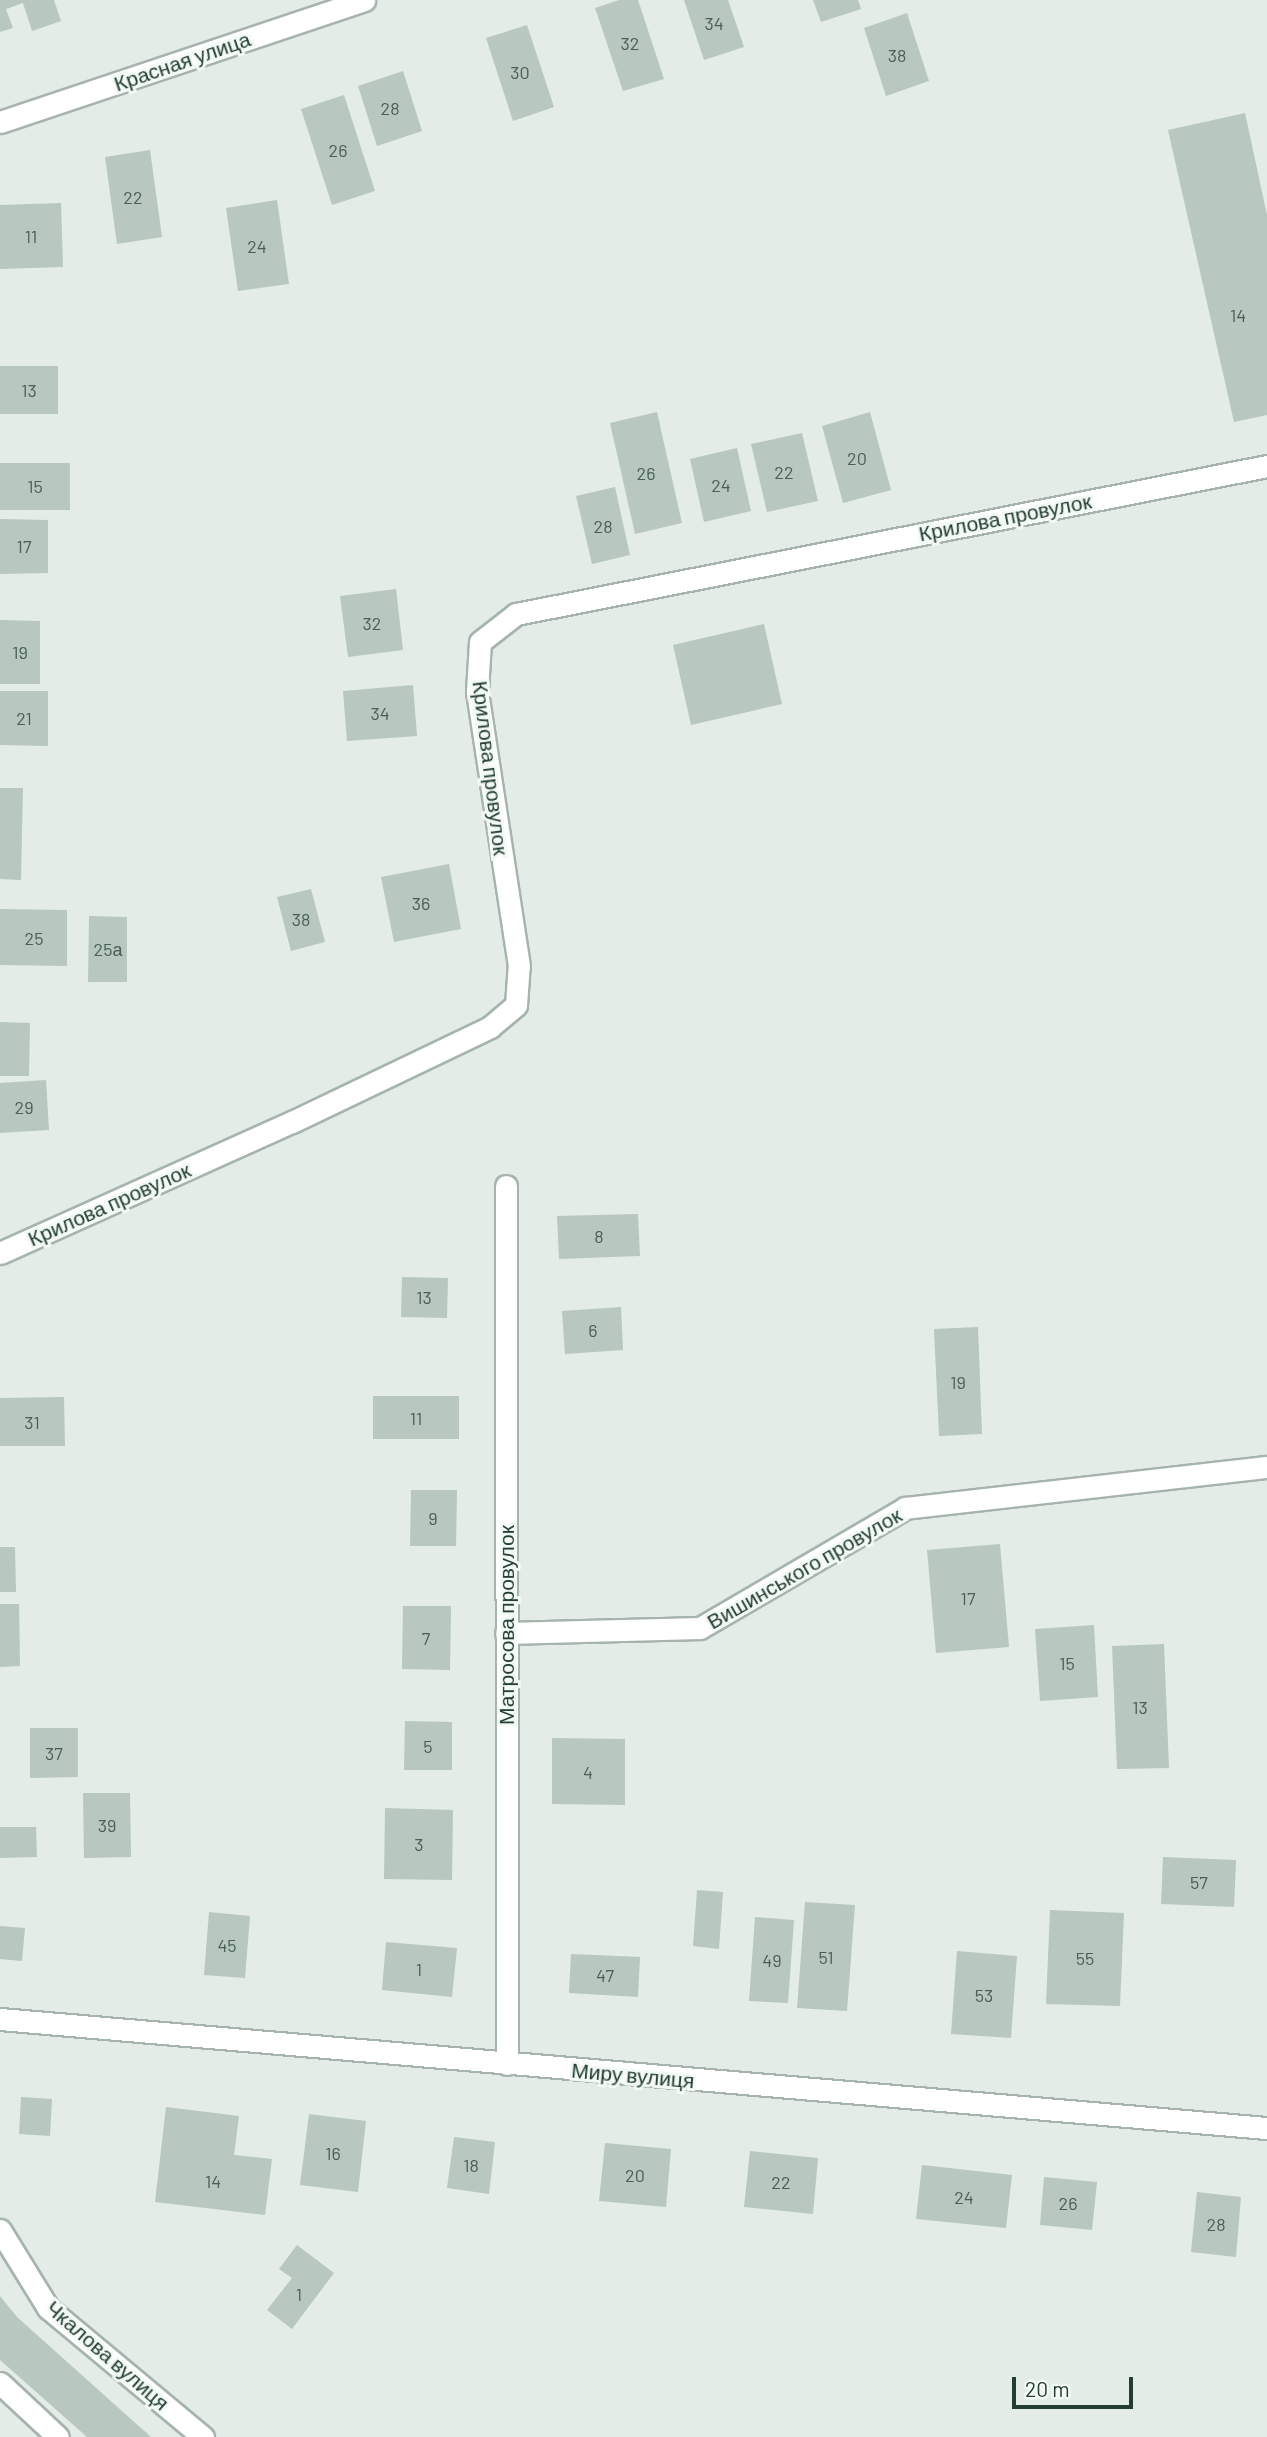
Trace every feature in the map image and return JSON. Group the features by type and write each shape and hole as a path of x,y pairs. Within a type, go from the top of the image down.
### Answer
{"street":[{"name":"Красная улица","path":"0,122 364,0"},
{"name":"Крилова провулок","path":"0,1253 292,1122 490,1027 516,1005 519,966 477,691 480,642 516,614 1267,466"},
{"name":"Матросова провулок","path":"506,1186 507,2064"},
{"name":"Вишинського провулок","path":"506,1633 700,1628 905,1508 1267,1466"},
{"name":"Миру вулиця","path":"0,2019 1267,2128"},
{"name":"Чкалова вулиця","path":"0,2230 48,2308 203,2437"},
{"path":"0,2383 58,2437"}],"building":[{"path":"0,0 54,0 61,21 32,31 23,3 6,9 13,28 0,32"},
{"path":"619,0 638,0 664,79 623,91 595,8"},
{"path":"684,0 728,0 744,47 704,60"},
{"path":"813,0 858,0 861,9 821,22"},
{"path":"907,13 929,81 886,96 864,28"},
{"path":"527,25 554,107 513,121 486,38"},
{"path":"403,71 422,131 377,146 358,86"},
{"path":"344,95 375,191 332,205 301,109"},
{"path":"1245,113 1267,215 1267,415 1234,422 1168,130"},
{"path":"150,150 162,237 117,244 105,157"},
{"path":"277,200 289,284 238,291 226,208"},
{"path":"61,203 63,267 0,269 0,205"},
{"path":"0,366 58,366 58,414 0,414"},
{"path":"657,412 682,523 635,534 610,423"},
{"path":"870,412 891,490 843,503 822,426"},
{"path":"802,433 818,501 767,512 751,444"},
{"path":"737,448 751,511 704,522 690,459"},
{"path":"0,463 70,463 70,510 0,510"},
{"path":"615,487 630,555 592,564 576,496"},
{"path":"0,519 48,520 48,573 0,574"},
{"path":"396,589 403,650 348,657 340,596"},
{"path":"0,620 40,621 40,684 0,684"},
{"path":"764,624 782,704 691,725 673,645"},
{"path":"413,685 417,736 347,741 343,691"},
{"path":"0,691 48,691 48,746 0,745"},
{"path":"0,788 23,788 21,880 0,879"},
{"path":"449,864 461,929 394,942 381,877"},
{"path":"311,889 325,942 291,951 277,897"},
{"path":"0,909 67,910 67,966 0,965"},
{"path":"89,916 127,917 127,982 88,982"},
{"path":"0,1022 30,1023 29,1076 0,1076"},
{"path":"46,1080 49,1130 0,1133 0,1083"},
{"path":"638,1214 640,1256 559,1259 557,1216"},
{"path":"402,1277 448,1278 447,1318 401,1317"},
{"path":"621,1307 623,1350 565,1354 562,1311"},
{"path":"978,1327 982,1434 939,1436 934,1329"},
{"path":"373,1396 459,1396 459,1439 373,1439"},
{"path":"64,1397 65,1446 0,1446 0,1398"},
{"path":"411,1490 457,1490 456,1546 410,1546"},
{"path":"1000,1544 1009,1647 936,1653 927,1550"},
{"path":"0,1547 15,1547 16,1592 0,1592"},
{"path":"0,1604 19,1604 20,1666 0,1667"},
{"path":"403,1606 451,1606 450,1670 402,1669"},
{"path":"1094,1625 1098,1697 1040,1701 1035,1629"},
{"path":"1164,1644 1169,1768 1117,1769 1112,1646"},
{"path":"405,1721 452,1722 452,1770 404,1770"},
{"path":"30,1728 78,1728 78,1777 30,1778"},
{"path":"552,1738 625,1739 625,1805 552,1804"},
{"path":"83,1793 130,1793 131,1857 84,1858"},
{"path":"385,1808 453,1810 452,1880 384,1879"},
{"path":"0,1827 36,1827 37,1857 0,1858"},
{"path":"1163,1857 1236,1860 1234,1907 1161,1904"},
{"path":"697,1890 723,1892 719,1949 693,1946"},
{"path":"805,1902 855,1905 847,2011 797,2008"},
{"path":"1050,1910 1124,1913 1120,2006 1046,2004"},
{"path":"209,1912 250,1916 245,1978 204,1975"},
{"path":"755,1917 794,1920 788,2003 749,2001"},
{"path":"0,1926 25,1928 22,1961 0,1959"},
{"path":"386,1942 457,1948 452,1997 382,1990"},
{"path":"957,1951 1017,1956 1011,2038 951,2034"},
{"path":"571,1954 640,1957 638,1997 569,1993"},
{"path":"21,2097 52,2099 50,2136 19,2134"},
{"path":"166,2107 239,2116 234,2155 272,2159 265,2215 155,2202"},
{"path":"309,2114 366,2121 358,2192 300,2185"},
{"path":"454,2137 495,2142 489,2194 447,2188"},
{"path":"605,2143 671,2149 666,2207 599,2201"},
{"path":"750,2151 818,2158 813,2214 744,2207"},
{"path":"922,2165 1012,2175 1006,2228 916,2219"},
{"path":"1044,2177 1097,2182 1092,2230 1040,2225"},
{"path":"1197,2192 1241,2197 1236,2257 1191,2252"},
{"path":"297,2245 334,2273 292,2329 267,2310 292,2278 279,2269"},
{"path":"0,2296 17,2317 151,2437 87,2437 0,2360"}]}
